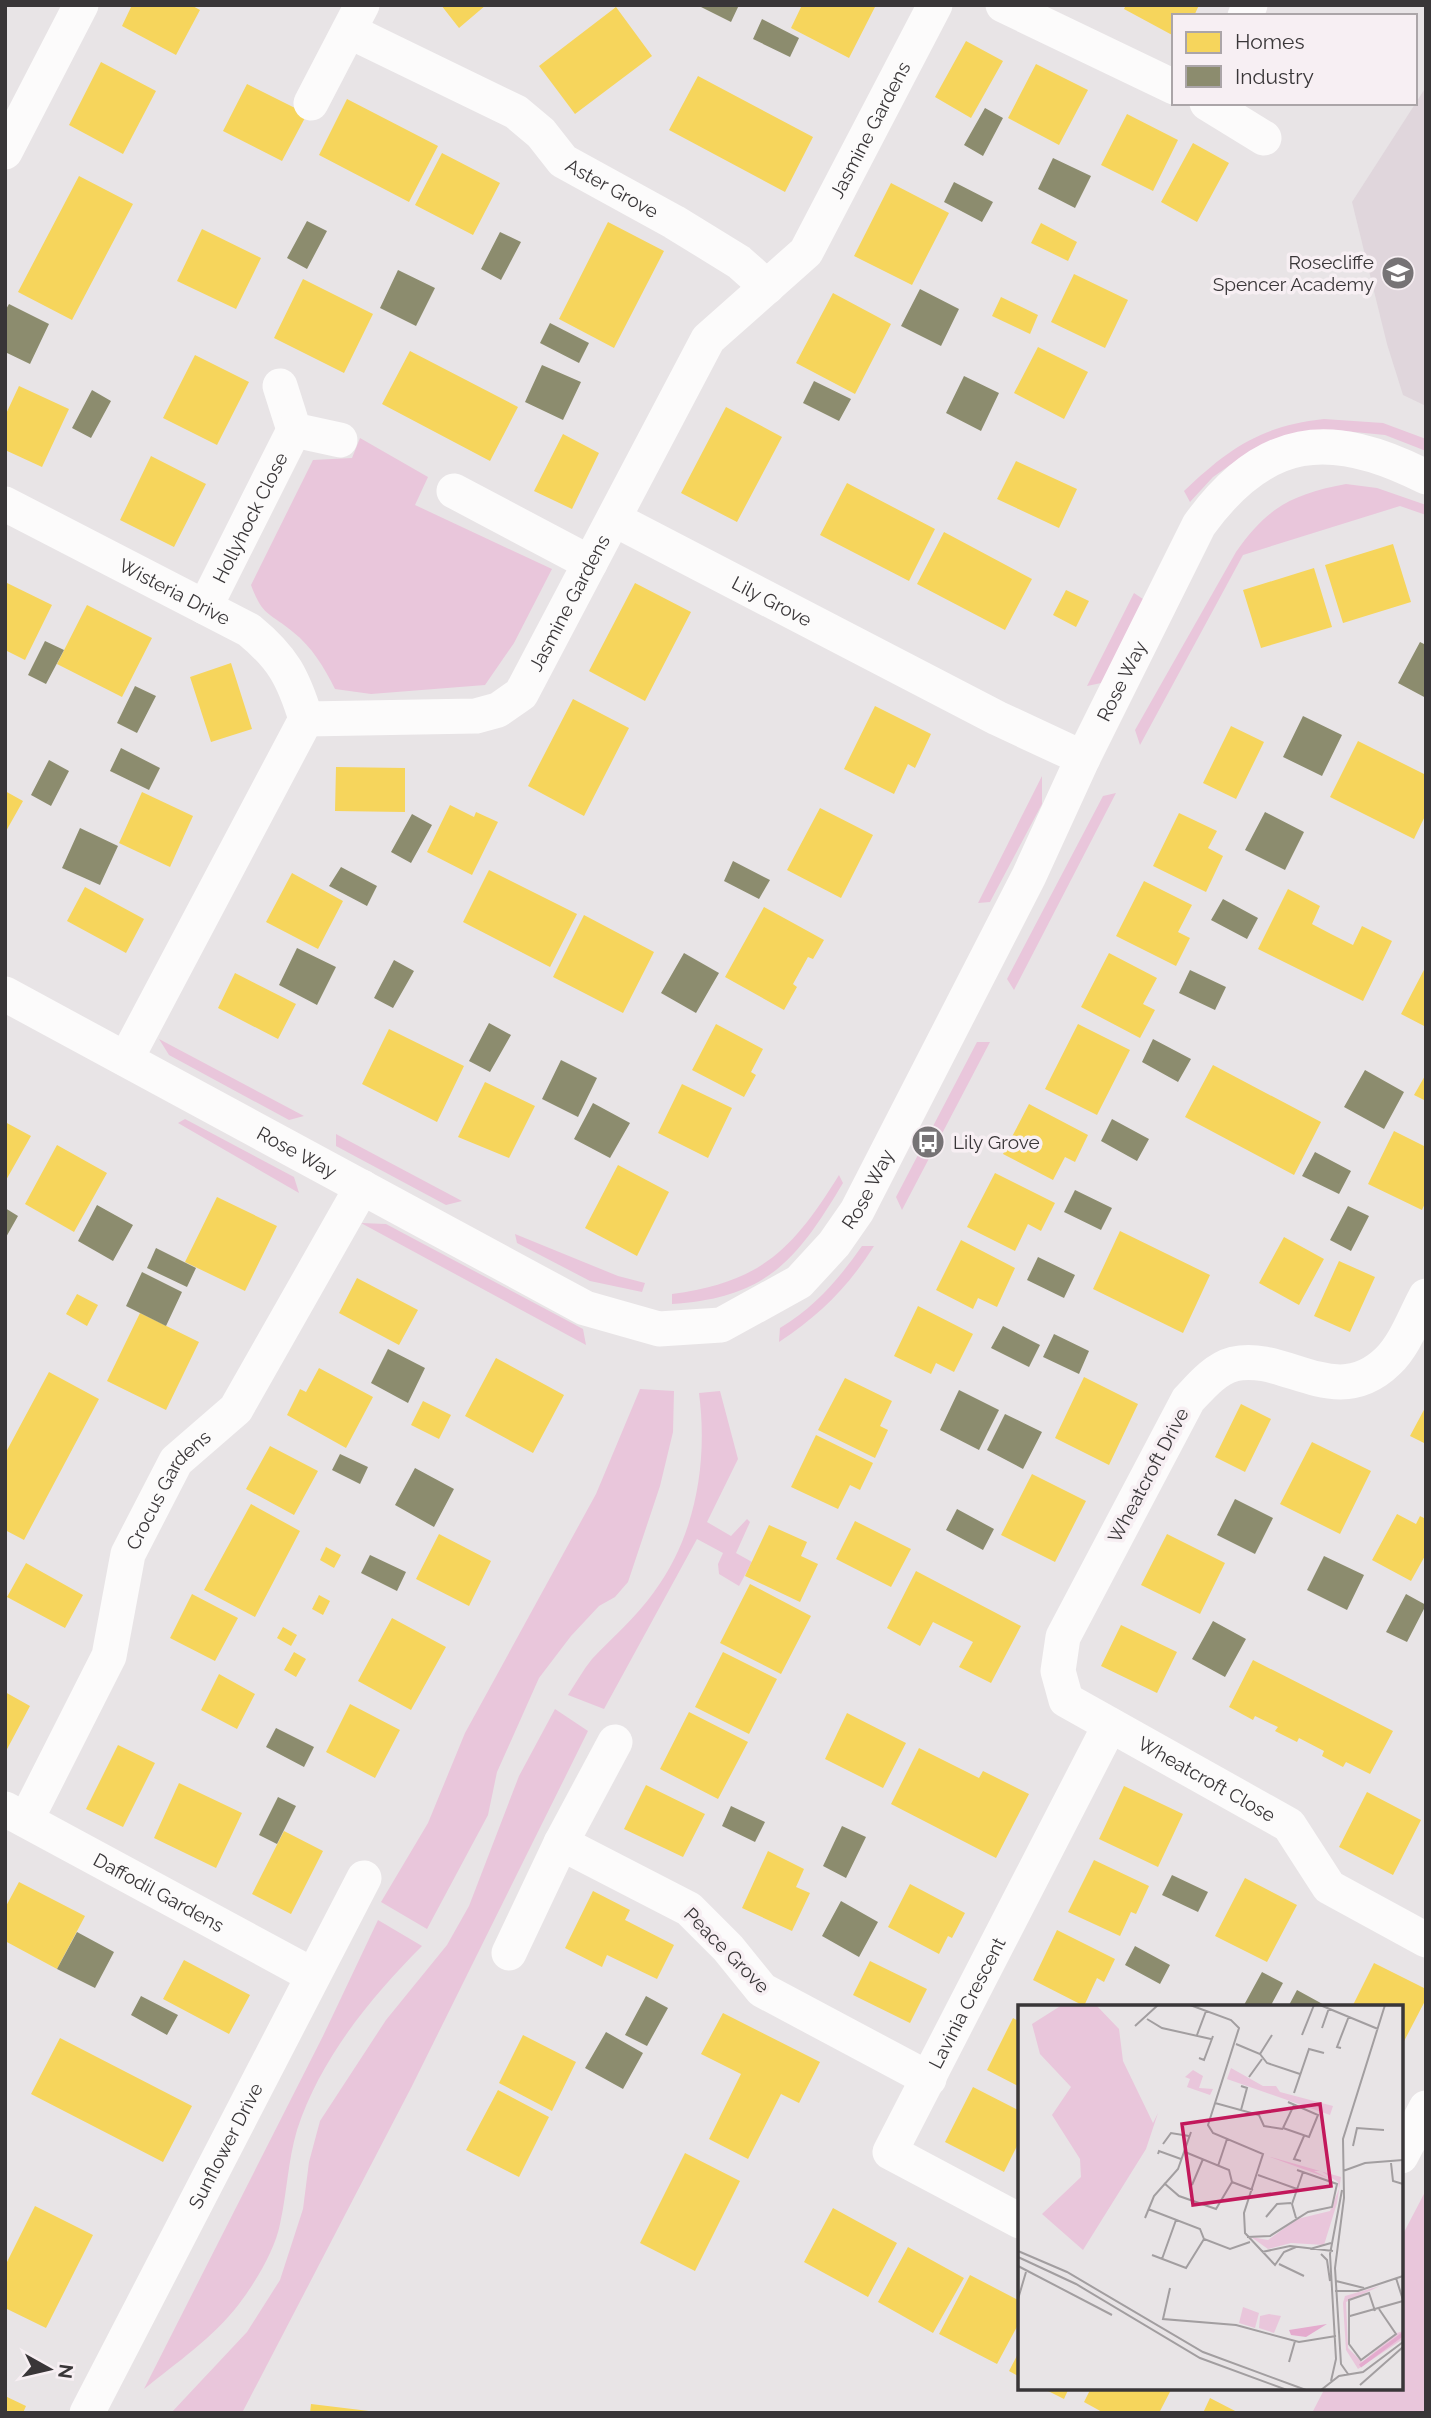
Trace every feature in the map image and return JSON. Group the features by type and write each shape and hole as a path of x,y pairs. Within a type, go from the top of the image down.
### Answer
{"street":[{"path":"5,152 81,5"},
{"name":"Jasmine Gardens","path":"306,719 476,716 498,710 521,695 708,340 806,252 935,5"},
{"path":"1003,5 1172,86"},
{"name":"Aster Grove","path":"311,103 356,18 516,112 541,132 563,161 674,222 738,262 766,287"},
{"path":"1210,105 1264,138"},
{"path":"280,386 295,430 340,440"},
{"name":"Hollyhock Close","path":"205,607 295,430"},
{"name":"Rose Way","path":"5,994 585,1308 659,1329 721,1325 799,1283 834,1244 857,1211 1029,876 1083,758 1199,525 1222,494 1245,474 1272,457 1303,447 1352,448 1396,462 1426,477"},
{"path":"454,491 590,563"},
{"name":"Wisteria Drive","path":"5,504 249,630 274,651 293,679 306,719"},
{"name":"Lily Grove","path":"614,519 997,718 1083,758"},
{"path":"126,1059 306,719"},
{"name":"Crocus Gardens","path":"15,1814 109,1656 128,1554 176,1461 236,1409 362,1187"},
{"name":"Wheatcroft Drive","path":"1110,1725 1066,1700 1058,1671 1063,1637 1188,1400 1210,1377 1235,1364 1272,1365 1318,1381 1356,1380 1387,1363 1426,1296"},
{"name":"Wheatcroft Close","path":"1110,1725 1289,1825 1329,1887 1426,1940"},
{"name":"Lavinia Crescent","path":"1018,2220 890,2152 1110,1725"},
{"path":"509,1953 561,1843 615,1742"},
{"name":"Daffodil Gardens","path":"15,1814 312,1975"},
{"name":"Peace Grove","path":"561,1843 689,1909 729,1948 762,1990 929,2079"},
{"name":"Sunflower Drive","path":"87,2413 364,1878"},
{"path":"1403,2152 1426,2108"}],"shaded area":[{"name":"Rosecliffe Spencer Academy","path":"1426,87 1426,406 1403,395 1387,344 1352,202 1414,105 1417,105"},
{"path":"1324,419 1383,423 1426,439 1426,451 1385,435 1334,430 1240,458 1213,477 1190,502 1184,491 1231,451 1247,441 1282,427"},
{"path":"360,438 428,477 415,505 552,569 514,643 485,685 371,694 335,689 312,651 259,603 251,585 313,460 352,458"},
{"path":"1346,484 1377,488 1426,505 1426,515 1400,506 1243,555 1140,745 1135,730 1247,537 1270,513 1296,498"},
{"path":"1134,593 1146,601 1106,682 1087,686"},
{"path":"1042,776 1042,804 990,902 978,903"},
{"path":"1116,793 1014,990 1007,979 1103,796"},
{"path":"159,1039 304,1116 289,1120 169,1055"},
{"path":"977,1042 990,1042 902,1210 896,1197"},
{"path":"185,1119 294,1177 299,1193 178,1123"},
{"path":"336,1134 462,1201 446,1205 336,1146"},
{"path":"839,1175 843,1183 826,1210 794,1254 776,1270 756,1283 732,1293 672,1304 672,1294 730,1281 772,1258 806,1223"},
{"path":"361,1223 386,1224 583,1329 586,1345"},
{"path":"515,1234 618,1276 645,1283 642,1292 590,1281 517,1243"},
{"path":"862,1246 874,1246 843,1287 820,1311 779,1342 780,1328 805,1311 825,1292"},
{"path":"640,1389 674,1391 673,1432 660,1486 628,1582 615,1597 599,1606 571,1636 539,1678 497,1772 488,1815 427,1929 381,1902 428,1823 465,1733 596,1494"},
{"path":"720,1391 738,1459 707,1522 731,1536 747,1519 750,1522 736,1553 752,1562 739,1586 719,1574 718,1564 723,1553 697,1539 604,1709 568,1695 592,1659 654,1592 680,1547 696,1497 700,1471 702,1445 699,1393"},
{"path":"555,1709 588,1731 412,2086 242,2413 171,2413 247,2332 280,2280 303,2209 309,2162 320,2121 386,2020 447,1945 469,1906 519,1776"},
{"path":"378,1920 422,1946 366,2008 319,2078 297,2130 280,2224 264,2266 239,2304 218,2328 144,2389 323,2036"},
{"path":"1426,2190 1426,2413 1312,2413 1324,2390 1403,2390 1403,2234"}],"building: Homes":[{"path":"132,5 191,5 200,10 176,55 122,26"},
{"path":"441,5 486,5 459,28"},
{"path":"802,5 876,5 849,58 791,28"},
{"path":"1126,5 1199,5 1195,14 1172,14 1172,35 1124,9"},
{"path":"616,7 652,56 575,114 539,66"},
{"path":"966,41 1003,61 971,118 935,97"},
{"path":"101,62 156,91 123,154 69,125"},
{"path":"1036,64 1088,90 1059,145 1008,118"},
{"path":"698,76 813,137 785,192 669,130"},
{"path":"247,84 307,114 282,161 223,131"},
{"path":"347,99 438,146 409,202 319,155"},
{"path":"1127,114 1178,140 1153,191 1101,165"},
{"path":"1193,143 1229,163 1197,222 1161,202"},
{"path":"442,153 500,183 473,235 415,205"},
{"path":"79,176 133,204 72,320 18,292"},
{"path":"891,183 949,213 912,285 854,256"},
{"path":"608,222 664,251 614,348 559,319"},
{"path":"1041,223 1077,242 1068,261 1031,243"},
{"path":"202,229 261,258 236,309 177,281"},
{"path":"1074,274 1128,300 1105,348 1051,322"},
{"path":"303,279 373,314 344,373 274,338"},
{"path":"833,293 891,324 855,394 796,363"},
{"path":"1001,297 1038,315 1030,334 992,316"},
{"path":"1038,347 1088,372 1064,419 1014,393"},
{"path":"410,351 518,407 490,461 382,404"},
{"path":"195,355 249,382 217,445 163,418"},
{"path":"19,386 69,409 42,467 5,450 5,416"},
{"path":"726,407 782,437 737,522 681,493"},
{"path":"563,434 599,453 572,509 534,491"},
{"path":"151,456 206,484 174,547 120,520"},
{"path":"1016,461 1077,489 1059,528 997,499"},
{"path":"847,483 935,529 909,581 820,535"},
{"path":"944,532 1032,579 1005,630 917,584"},
{"path":"1393,544 1411,602 1343,623 1325,565"},
{"path":"1314,568 1332,627 1261,648 1243,590"},
{"path":"5,582 52,605 25,660 5,650"},
{"path":"635,583 691,612 645,701 589,671"},
{"path":"1066,590 1089,601 1076,627 1053,615"},
{"path":"87,605 152,638 122,697 57,664"},
{"path":"231,663 252,729 211,742 190,677"},
{"path":"573,699 629,728 584,816 528,786"},
{"path":"875,706 931,734 915,768 908,764 894,794 844,769"},
{"path":"1231,726 1264,742 1236,799 1203,783"},
{"path":"1358,741 1426,775 1426,814 1414,839 1330,797"},
{"path":"336,767 405,768 405,812 335,811"},
{"path":"5,791 23,801 5,833"},
{"path":"142,792 193,816 170,867 119,843"},
{"path":"450,805 474,817 476,812 498,822 472,875 427,852"},
{"path":"820,808 873,835 841,898 787,870"},
{"path":"1179,813 1217,831 1208,848 1223,856 1206,892 1153,866"},
{"path":"489,870 577,914 550,967 463,922"},
{"path":"292,873 343,901 318,949 266,922"},
{"path":"1144,881 1192,905 1178,932 1190,938 1176,966 1116,936"},
{"path":"85,887 144,919 126,953 67,921"},
{"path":"1288,889 1320,906 1312,924 1353,945 1362,926 1392,941 1363,1001 1258,949"},
{"path":"764,907 824,940 813,959 808,957 793,984 797,987 784,1010 725,977"},
{"path":"584,915 654,952 623,1013 553,977"},
{"path":"1109,953 1157,978 1143,1004 1155,1010 1140,1038 1081,1007"},
{"path":"1426,966 1426,1027 1401,1014"},
{"path":"235,973 296,1004 278,1039 218,1008"},
{"path":"716,1024 763,1049 751,1072 756,1075 744,1097 692,1070"},
{"path":"1078,1024 1130,1050 1097,1115 1045,1089"},
{"path":"389,1029 464,1066 437,1122 362,1084"},
{"path":"1213,1065 1321,1122 1294,1175 1185,1117"},
{"path":"1426,1074 1426,1101 1414,1095"},
{"path":"485,1082 535,1106 509,1158 458,1137"},
{"path":"682,1084 732,1108 708,1158 658,1133"},
{"path":"1029,1104 1088,1135 1075,1162 1065,1157 1053,1180 1003,1154"},
{"path":"5,1122 31,1136 5,1182"},
{"path":"1394,1131 1426,1147 1426,1201 1422,1210 1368,1184"},
{"path":"57,1145 107,1173 74,1232 25,1204"},
{"path":"618,1165 669,1192 637,1256 585,1228"},
{"path":"995,1173 1055,1203 1041,1231 1028,1224 1015,1251 967,1227"},
{"path":"217,1197 277,1226 245,1291 185,1262"},
{"path":"1120,1231 1210,1275 1183,1333 1093,1289"},
{"path":"1284,1237 1324,1259 1299,1305 1259,1283"},
{"path":"961,1240 1015,1268 997,1307 978,1298 973,1309 936,1290"},
{"path":"1339,1261 1375,1277 1350,1332 1314,1316"},
{"path":"357,1278 418,1310 399,1345 339,1313"},
{"path":"77,1294 98,1305 87,1326 66,1314"},
{"path":"918,1306 973,1334 954,1372 936,1363 931,1374 894,1356"},
{"path":"140,1313 199,1342 166,1410 107,1381"},
{"path":"496,1358 564,1395 533,1453 465,1416"},
{"path":"319,1368 373,1397 346,1448 287,1415 300,1389 306,1392"},
{"path":"49,1372 99,1399 24,1540 5,1530 5,1454"},
{"path":"1084,1377 1138,1404 1109,1465 1055,1438"},
{"path":"845,1378 892,1401 880,1426 888,1430 875,1458 818,1430"},
{"path":"423,1401 451,1415 439,1439 411,1425"},
{"path":"1241,1404 1271,1419 1245,1472 1215,1457"},
{"path":"1426,1406 1426,1444 1410,1436"},
{"path":"816,1435 873,1463 860,1490 850,1485 838,1509 791,1487"},
{"path":"1312,1442 1371,1471 1340,1534 1280,1504"},
{"path":"270,1446 318,1471 294,1515 246,1489"},
{"path":"1032,1474 1086,1501 1055,1562 1001,1535"},
{"path":"251,1504 300,1531 255,1617 204,1590"},
{"path":"1397,1514 1416,1524 1420,1516 1426,1519 1426,1554 1411,1581 1372,1560"},
{"path":"855,1521 911,1549 891,1587 836,1559"},
{"path":"769,1525 807,1542 801,1556 818,1564 800,1602 745,1576"},
{"path":"439,1534 491,1561 469,1606 416,1579"},
{"path":"1167,1534 1225,1563 1200,1614 1141,1585"},
{"path":"326,1547 341,1555 334,1568 320,1560"},
{"path":"26,1563 83,1595 65,1628 7,1597"},
{"path":"916,1571 1021,1626 991,1683 959,1667 973,1642 933,1622 920,1646 887,1628"},
{"path":"750,1584 811,1616 781,1674 720,1643"},
{"path":"192,1594 238,1618 215,1661 170,1638"},
{"path":"319,1595 330,1601 323,1615 312,1609"},
{"path":"392,1618 446,1647 411,1710 358,1681"},
{"path":"1121,1625 1177,1652 1157,1693 1101,1666"},
{"path":"283,1627 297,1635 291,1646 277,1638"},
{"path":"294,1652 306,1659 296,1677 284,1670"},
{"path":"723,1652 777,1679 749,1734 695,1707"},
{"path":"1253,1660 1393,1731 1370,1774 1346,1762 1343,1767 1322,1756 1324,1751 1299,1738 1297,1742 1275,1731 1278,1727 1255,1716 1253,1720 1229,1707"},
{"path":"219,1674 255,1694 237,1729 201,1710"},
{"path":"5,1692 30,1706 5,1753"},
{"path":"350,1704 400,1730 375,1778 326,1752"},
{"path":"689,1712 748,1742 718,1799 660,1769"},
{"path":"847,1713 906,1743 883,1788 825,1759"},
{"path":"118,1745 155,1763 123,1827 86,1809"},
{"path":"919,1748 979,1778 983,1771 1029,1794 996,1858 891,1804"},
{"path":"179,1783 242,1813 216,1868 154,1838"},
{"path":"646,1785 705,1814 683,1857 624,1829"},
{"path":"1124,1786 1183,1814 1158,1867 1099,1839"},
{"path":"1367,1792 1421,1820 1393,1875 1339,1847"},
{"path":"284,1831 323,1851 291,1914 252,1894"},
{"path":"768,1851 804,1869 796,1887 810,1893 792,1931 742,1908"},
{"path":"1094,1860 1149,1886 1136,1914 1131,1912 1120,1936 1068,1912"},
{"path":"1245,1878 1297,1905 1267,1962 1215,1936"},
{"path":"19,1882 85,1916 57,1969 5,1941 5,1908"},
{"path":"910,1884 965,1913 952,1938 948,1936 939,1954 888,1927"},
{"path":"593,1891 630,1910 625,1920 674,1945 657,1979 607,1955 602,1967 565,1948"},
{"path":"1057,1930 1115,1959 1104,1982 1097,1978 1084,2005 1033,1980"},
{"path":"184,1960 250,1995 229,2034 163,1999"},
{"path":"870,1961 927,1989 910,2023 853,1995"},
{"path":"1374,1963 1426,1989 1426,1999 1403,2043 1403,2005 1353,2005"},
{"path":"723,2013 820,2062 799,2103 781,2094 748,2159 709,2139 741,2074 701,2054"},
{"path":"1013,2018 1018,2021 1018,2086 987,2070"},
{"path":"523,2035 576,2062 552,2111 499,2083"},
{"path":"60,2038 192,2106 163,2162 31,2094"},
{"path":"973,2087 1018,2110 1018,2144 1004,2172 945,2142"},
{"path":"498,2090 549,2117 519,2177 466,2150"},
{"path":"685,2153 740,2181 695,2271 640,2243"},
{"path":"35,2206 93,2235 46,2328 5,2308 5,2266"},
{"path":"833,2208 897,2243 868,2297 804,2262"},
{"path":"908,2247 964,2278 933,2333 878,2302"},
{"path":"970,2275 1018,2300 1018,2325 997,2364 939,2334"},
{"path":"1018,2354 1018,2376 1009,2371"},
{"path":"1046,2390 1068,2390 1064,2399"},
{"path":"1090,2390 1171,2390 1159,2413 1104,2413 1084,2402"},
{"path":"5,2396 26,2406 23,2413 5,2413"},
{"path":"1210,2398 1239,2413 1203,2413"},
{"path":"311,2404 369,2411 369,2413 310,2413"}],"building: Industry":[{"path":"697,5 739,5 731,22"},
{"path":"762,19 799,38 790,57 753,39"},
{"path":"985,108 1003,118 983,156 964,145"},
{"path":"1053,158 1091,176 1075,208 1038,189"},
{"path":"954,182 993,202 982,222 944,202"},
{"path":"307,221 327,231 307,269 287,258"},
{"path":"500,232 521,242 501,280 481,269"},
{"path":"398,270 435,288 416,326 380,308"},
{"path":"920,289 959,309 941,346 901,326"},
{"path":"9,304 49,324 30,364 5,352 5,311"},
{"path":"550,323 589,343 579,363 540,343"},
{"path":"542,365 581,382 563,420 525,402"},
{"path":"964,376 999,393 981,431 946,413"},
{"path":"814,381 851,399 839,421 803,403"},
{"path":"92,390 111,401 91,438 72,428"},
{"path":"45,641 64,650 46,684 28,675"},
{"path":"1420,642 1426,645 1426,698 1398,683"},
{"path":"135,686 156,696 137,733 117,723"},
{"path":"1303,716 1342,735 1322,776 1283,757"},
{"path":"121,748 160,768 149,790 110,771"},
{"path":"49,760 69,771 51,806 31,795"},
{"path":"1265,812 1304,832 1285,870 1245,850"},
{"path":"412,814 432,825 411,863 391,852"},
{"path":"80,828 118,846 100,885 62,868"},
{"path":"733,861 770,880 759,899 724,881"},
{"path":"341,867 377,886 367,906 329,886"},
{"path":"1223,899 1258,918 1247,939 1211,920"},
{"path":"297,948 336,967 317,1005 279,985"},
{"path":"684,953 719,973 696,1013 661,993"},
{"path":"394,960 414,971 393,1008 374,998"},
{"path":"1190,970 1226,987 1215,1010 1179,993"},
{"path":"489,1023 511,1035 490,1072 469,1061"},
{"path":"1153,1039 1191,1059 1178,1082 1142,1062"},
{"path":"561,1060 597,1078 578,1117 542,1099"},
{"path":"1365,1070 1404,1092 1384,1129 1344,1107"},
{"path":"593,1103 630,1123 610,1158 574,1139"},
{"path":"1112,1119 1149,1139 1137,1161 1101,1141"},
{"path":"1315,1152 1351,1171 1339,1194 1302,1176"},
{"path":"1075,1190 1112,1208 1101,1230 1064,1212"},
{"path":"97,1205 133,1225 113,1261 78,1241"},
{"path":"1348,1206 1369,1216 1351,1251 1330,1240"},
{"path":"5,1208 18,1216 5,1239"},
{"path":"156,1248 196,1268 187,1287 147,1268"},
{"path":"1038,1257 1075,1275 1064,1298 1027,1280"},
{"path":"142,1272 182,1292 166,1326 126,1306"},
{"path":"1003,1326 1040,1345 1029,1367 991,1348"},
{"path":"1054,1334 1089,1351 1079,1374 1043,1357"},
{"path":"388,1349 425,1368 408,1403 371,1383"},
{"path":"959,1390 999,1410 979,1450 940,1430"},
{"path":"1005,1414 1042,1432 1023,1469 987,1450"},
{"path":"340,1454 368,1467 360,1484 332,1470"},
{"path":"415,1468 454,1489 434,1527 395,1505"},
{"path":"1235,1499 1273,1518 1255,1554 1217,1535"},
{"path":"957,1509 994,1529 983,1550 946,1530"},
{"path":"370,1555 406,1572 397,1591 361,1573"},
{"path":"1324,1556 1364,1575 1347,1610 1307,1590"},
{"path":"1406,1594 1426,1605 1407,1642 1386,1632"},
{"path":"1213,1621 1246,1639 1225,1677 1192,1659"},
{"path":"276,1728 314,1747 304,1767 266,1747"},
{"path":"278,1797 296,1806 277,1844 259,1835"},
{"path":"731,1806 765,1822 755,1842 722,1826"},
{"path":"842,1826 866,1837 846,1878 823,1866"},
{"path":"1172,1875 1208,1892 1198,1912 1162,1895"},
{"path":"841,1901 878,1922 859,1957 822,1936"},
{"path":"77,1932 114,1952 95,1988 57,1969"},
{"path":"1135,1946 1170,1965 1160,1984 1125,1965"},
{"path":"1262,1972 1283,1983 1271,2005 1244,2005"},
{"path":"1297,1990 1324,2005 1289,2005"},
{"path":"141,1996 178,2015 167,2035 131,2015"},
{"path":"646,1996 668,2008 647,2046 625,2035"},
{"path":"606,2032 643,2053 623,2089 585,2068"}],"place":[{"name":"Rosecliffe Spencer Academy","path":"1398,273"},
{"name":"Lily Grove","path":"928,1142"}]}
